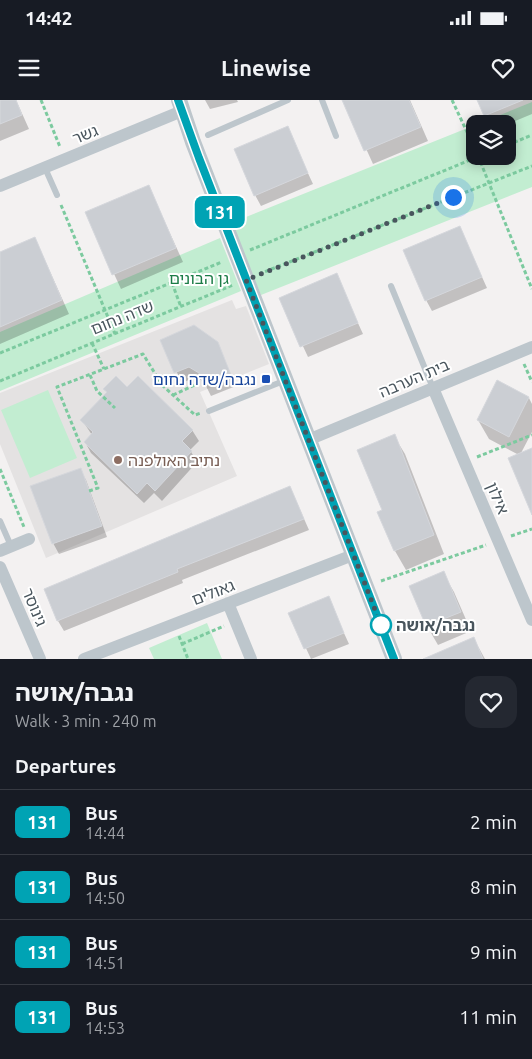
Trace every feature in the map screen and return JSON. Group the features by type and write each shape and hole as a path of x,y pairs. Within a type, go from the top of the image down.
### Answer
{"street":[{"name":"גשר","path":"0,186 45,168 180,106"},
{"path":"180,106 394,659"},
{"name":"בית הערבה","path":"308,440 532,347"},
{"name":"אילון","path":"433,388 532,620"},
{"path":"5,548 29,539"},
{"name":"גאולים","path":"84,659 353,554"},
{"name":"גינוסר","path":"0,567 40,659"},
{"path":"228,603 251,659"}],"lane":[{"path":"208,135 288,100"},
{"path":"322,100 336,136"},
{"path":"45,168 57,195"},
{"path":"391,286 433,388"},
{"path":"209,411 287,380"},
{"path":"0,521 5,548"}],"path":[{"path":"41,100 65,159"},
{"path":"452,100 466,130"},
{"path":"516,142 532,135"},
{"path":"241,253 466,161"},
{"path":"483,165 532,289"},
{"name":"שדה נחום","path":"0,381 532,166"},
{"path":"57,195 115,334"},
{"path":"0,353 223,261"},
{"path":"172,283 181,307"},
{"path":"92,343 104,370"},
{"path":"89,490 98,488 57,388 143,354 162,385 195,415 209,411"},
{"path":"90,375 97,391 114,408"},
{"path":"172,394 197,384"},
{"path":"465,462 532,436"},
{"path":"0,469 29,539"},
{"path":"366,586 532,529"},
{"path":"182,644 236,621"},
{"path":"174,624 188,659"}],"shaded area":[{"name":"נתיב האולפנה","path":"232,300 236,309 246,306 269,364 200,392 237,476 46,558 0,444 0,393"}],"green space":[{"path":"532,102 532,187 261,295 231,223 466,129 466,165 516,165 516,115 500,115"},
{"name":"גן הבונים","path":"220,238 241,291 0,391 0,332"},
{"path":"48,390 77,458 30,478 1,410"},
{"path":"207,623 222,659 154,659 149,648"}],"building":[{"path":"0,100 16,100 22,115 0,124"},
{"path":"342,100 409,100 421,127 364,151"},
{"path":"477,100 523,100 486,115 484,115"},
{"path":"288,126 308,173 254,196 234,149"},
{"path":"149,185 176,248 112,275 85,212"},
{"path":"460,226 482,277 425,301 403,250"},
{"path":"35,237 62,300 0,327 0,252"},
{"path":"337,273 358,323 300,347 279,298"},
{"path":"194,325 218,342 231,375 204,386 199,373 189,367 174,373 160,340"},
{"path":"116,376 127,387 138,376 193,430 182,441 192,451 155,491 147,483 137,494 84,442 93,432 80,420 107,392 103,389"},
{"path":"497,380 529,397 509,437 477,420"},
{"path":"395,434 434,535 394,551 377,512 382,510 357,450"},
{"path":"532,448 532,515 508,458"},
{"path":"81,468 102,526 52,544 30,486"},
{"path":"290,486 304,519 177,569 178,572 57,621 44,589"},
{"path":"444,571 461,612 426,626 409,586"},
{"path":"329,596 344,633 304,649 288,613"},
{"path":"474,637 483,659 423,659"}],"bus line":[{"name":"131","path":"178,100 394,659"}],"place":[{"name":"נגבה/שדה נחום","path":"266,379"},
{"name":"נתיב האולפנה","path":"118,460"},
{"name":"נגבה/אושה","path":"381,625"}],"route":[{"path":"381,625 313,453 287,380 246,280 453,197"}]}
